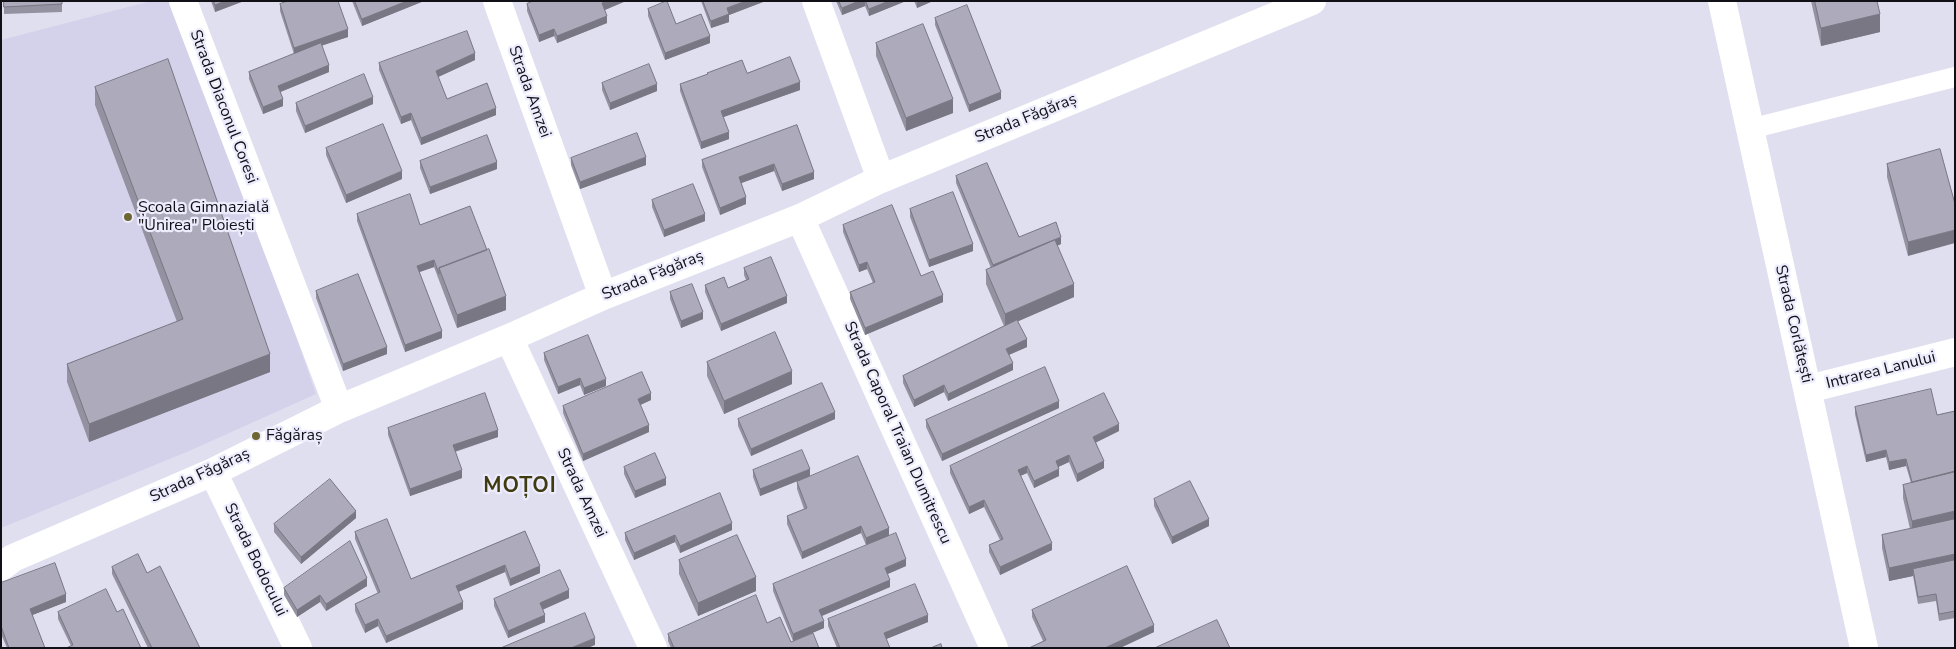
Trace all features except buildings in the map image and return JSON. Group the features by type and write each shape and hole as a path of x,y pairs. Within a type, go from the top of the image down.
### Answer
{"street":[{"name":"Strada Diaconul Coresi","path":"183,1 339,409"},
{"name":"Strada Amzei","path":"497,1 603,296"},
{"path":"816,1 881,179"},
{"name":"Strada Făgăraș","path":"1,567 14,558 213,472 339,409 509,338 603,296 800,218 881,179 1312,1"},
{"name":"Strada Corlătești","path":"1722,1 1864,648"},
{"name":"Strada Caporal Traian Dumitrescu","path":"800,218 994,648"},
{"name":"Strada Amzei","path":"509,338 653,648"},
{"name":"Intrarea Lanului","path":"1808,389 1955,352"},
{"name":"Strada Bodocului","path":"213,472 298,648"}],"lane":[{"path":"1750,129 1955,77"}],"shaded area":[{"name":"Școala Gimnazială \"Unirea\" Ploiești","path":"151,1 180,1 316,394 189,451 1,528 1,40"}],"place":[{"name":"Școala Gimnazială \"Unirea\" Ploiești","path":"128,217"},
{"name":"Făgăraș","path":"256,436"}],"district":[{"name":"MOȚOI","path":"520,487"}]}
